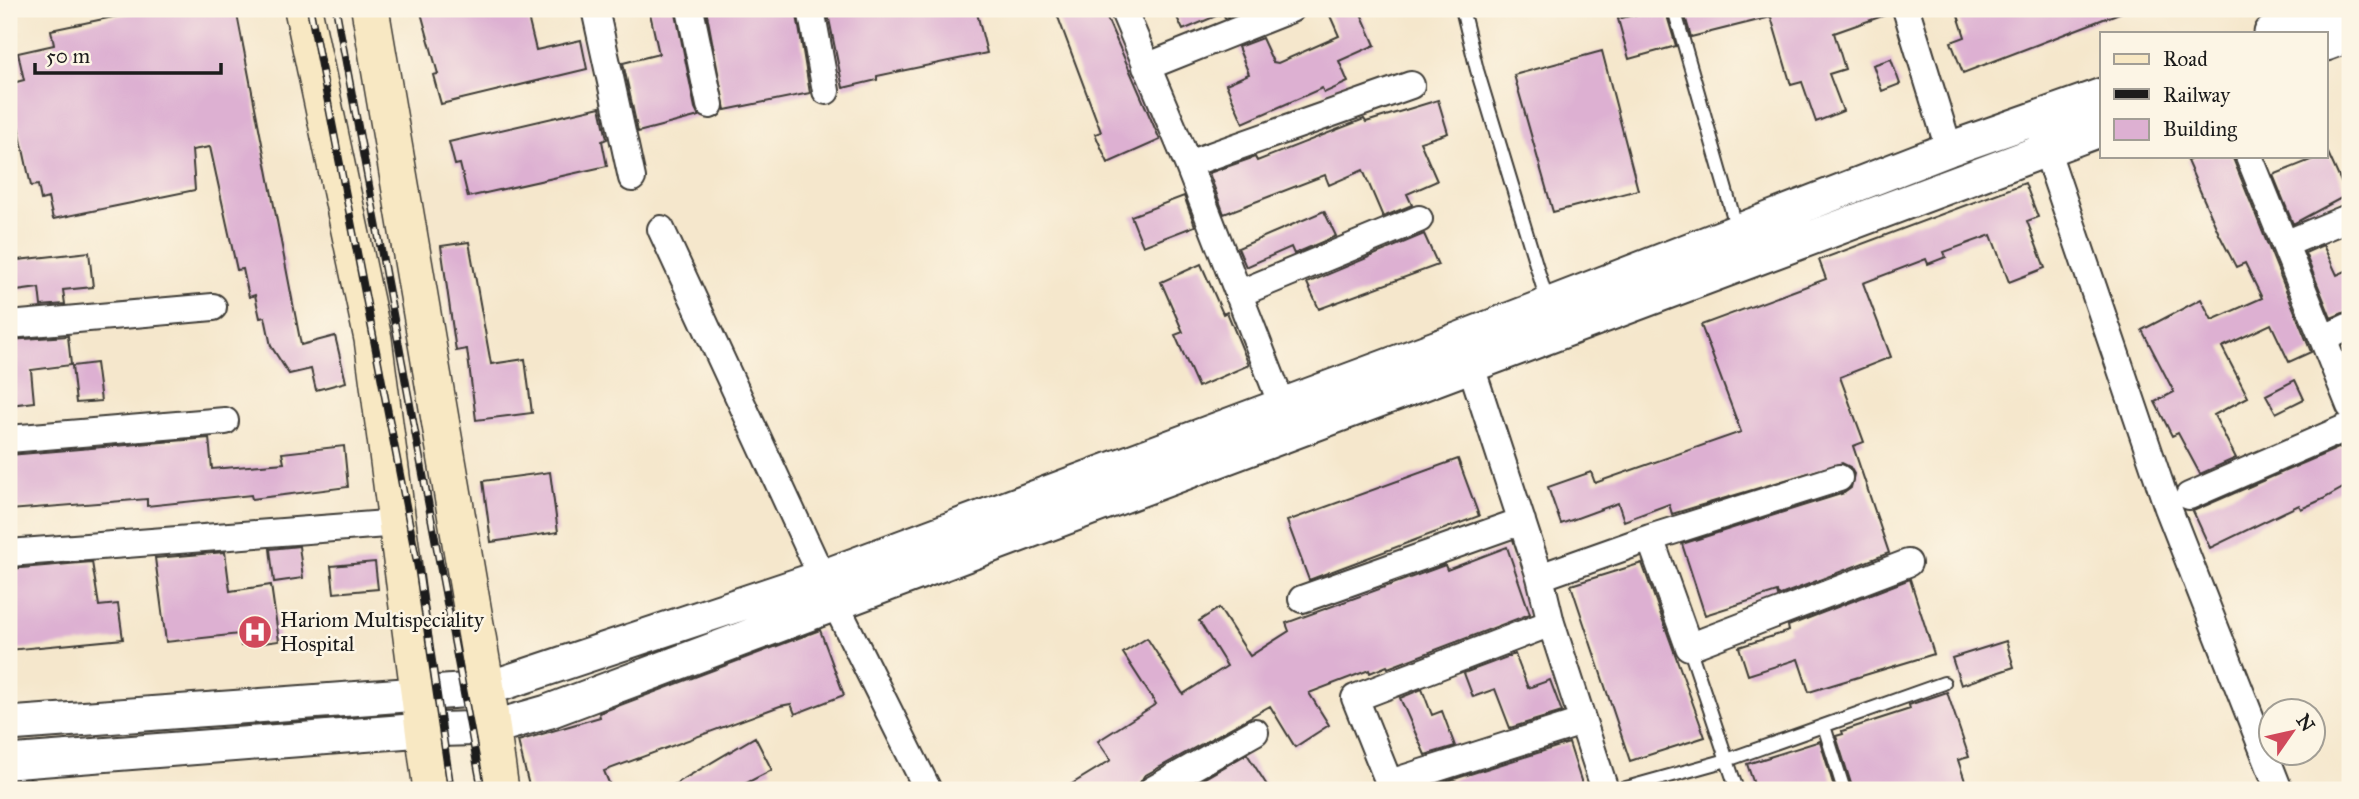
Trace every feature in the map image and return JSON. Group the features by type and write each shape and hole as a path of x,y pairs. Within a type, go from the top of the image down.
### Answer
{"main road":[{"path":"303,9 373,339 417,692 432,790"},
{"path":"370,9 486,689 500,790"}],"street":[{"path":"595,9 632,178"},
{"path":"690,9 709,104"},
{"path":"811,9 826,91"},
{"path":"1123,9 1188,164 1282,405"},
{"path":"1146,67 1291,9"},
{"path":"1906,9 1949,149"},
{"path":"2274,32 2338,9"},
{"path":"2328,43 2350,35"},
{"path":"1188,164 1411,85"},
{"path":"9,724 486,689 829,591 2041,134 2100,96"},
{"path":"9,762 423,730 491,729 547,712 829,591 1282,405 1466,352 1549,305 1949,149 2041,134 2100,129"},
{"path":"2041,134 2168,508 2279,790"},
{"path":"2250,158 2350,406"},
{"path":"2285,244 2350,217"},
{"path":"1238,294 1419,219"},
{"path":"661,229 829,591 928,790"},
{"path":"9,325 213,307"},
{"path":"2323,339 2350,326"},
{"path":"1466,352 1540,577 1551,623 1605,790"},
{"path":"9,439 225,421"},
{"path":"2189,496 2350,426"},
{"path":"1540,577 1650,538 1839,478"},
{"path":"1302,599 1522,521"},
{"path":"9,553 398,523"},
{"path":"1650,538 1689,647 1908,563"},
{"path":"1551,623 1355,698 1391,787 1582,722"},
{"path":"1152,790 1224,752 1255,732"}],"lane":[{"path":"1462,9 1477,70 1549,305"},
{"path":"1674,9 1739,233"},
{"path":"1689,647 1737,790"},
{"path":"1619,790 1727,760 1944,683"},
{"path":"1824,726 1844,790"}],"building":[{"path":"151,9 236,9 301,345 335,336 346,382 316,390 311,369 289,374 271,346 265,317 260,318 255,295 249,297 243,269 237,270 210,147 192,150 195,190 53,219 48,198 41,200 38,185 31,186 9,84 24,80 18,53 54,45 51,30"},
{"path":"420,9 526,9 536,50 581,40 587,69 441,104 433,75 438,74"},
{"path":"649,9 675,9 695,108 699,116 638,132 623,63 659,54"},
{"path":"706,9 796,9 810,93 725,110"},
{"path":"827,9 976,9 987,53 877,76 877,80 843,88"},
{"path":"1055,9 1103,9 1160,140 1108,163 1095,134 1101,132"},
{"path":"1173,9 1249,9 1225,18 1223,13 1183,30"},
{"path":"1327,9 1359,9 1375,45 1339,61 1348,82 1324,93 1322,88 1243,123 1226,84 1249,74 1238,47 1262,38 1273,62 1278,63 1339,36"},
{"path":"1665,9 1676,46 1629,59 1618,19"},
{"path":"1683,9 1891,9 1891,13 1834,33 1845,69 1829,74 1843,111 1816,122 1802,82 1791,85 1771,17 1691,37"},
{"path":"1956,9 2127,10 1963,73 1951,42 1965,37"},
{"path":"1602,51 1638,190 1553,212 1514,75"},
{"path":"1891,59 1900,84 1882,91 1873,65"},
{"path":"1438,100 1448,133 1420,142 1437,181 1407,194 1412,205 1383,217 1363,170 1329,185 1325,175 1224,214 1209,173 1255,157 1257,161 1364,119 1366,122"},
{"path":"600,107 607,139 602,141 607,166 468,197 460,164 455,165 449,142"},
{"path":"2328,153 2347,195 2293,224 2273,175 2316,158 2328,158"},
{"path":"2194,158 2233,158 2311,352 2289,362 2271,324 2222,347 2248,397 2214,415 2236,458 2200,474 2178,433 2172,436 2155,402 2174,392 2142,330 2201,299 2212,320 2262,298 2245,263 2236,267 2187,161"},
{"path":"2025,183 2038,217 2027,221 2045,268 2009,282 1991,235 1944,252 1946,257 1928,264 1926,259 1863,283 1891,357 1840,377 1864,442 1853,446 1889,553 1778,596 1777,592 1705,615 1682,544 1844,493 1851,488 1854,474 1850,467 1842,463 1672,514 1669,504 1624,521 1618,503 1561,524 1548,487 1591,472 1595,483 1741,432 1701,325 1826,279 1819,260"},
{"path":"1184,196 1195,226 1143,246 1131,216"},
{"path":"1324,211 1336,236 1294,254 1291,247 1246,267 1238,248"},
{"path":"1424,234 1438,265 1319,309 1307,283"},
{"path":"469,242 491,364 525,359 532,413 476,420 467,349 456,351 441,246"},
{"path":"2323,245 2337,275 2350,269 2350,310 2331,318 2305,253"},
{"path":"89,252 93,287 63,290 65,304 41,306 39,288 9,292 9,261"},
{"path":"1201,264 1223,314 1227,312 1249,365 1198,387 1175,335 1183,332 1161,282"},
{"path":"68,336 71,365 31,370 34,402 9,405 9,340"},
{"path":"96,363 101,401 76,403 72,366"},
{"path":"2295,380 2304,399 2276,413 2266,395"},
{"path":"209,438 212,469 284,463 282,453 344,446 348,487 252,499 251,495 147,506 147,499 10,510 9,455"},
{"path":"2350,443 2350,484 2323,499 2301,509 2299,505 2210,548 2193,511"},
{"path":"1458,459 1479,516 1309,580 1287,521"},
{"path":"550,472 558,532 491,542 483,481"},
{"path":"299,546 303,578 274,582 270,549"},
{"path":"1507,547 1530,614 1388,668 1387,666 1370,673 1369,670 1309,693 1329,725 1295,747 1270,706 1144,776 1136,790 1062,790 1111,760 1098,741 1156,704 1123,653 1147,638 1183,694 1227,666 1199,621 1219,608 1250,656 1289,631 1286,623 1445,565 1447,570"},
{"path":"225,552 230,591 271,585 279,641 241,646 239,634 166,642 155,558"},
{"path":"92,562 99,606 118,604 123,639 9,650 9,569"},
{"path":"375,562 378,589 334,593 331,566"},
{"path":"1642,563 1705,737 1630,761 1571,585"},
{"path":"1910,579 1934,654 1809,692 1798,659 1748,675 1739,647 1789,631 1788,626"},
{"path":"820,630 844,695 795,714 791,704 780,706 604,771 612,790 530,790 518,741 600,717 599,713"},
{"path":"2006,641 2014,667 1961,685 1952,658"},
{"path":"1515,654 1528,688 1550,680 1562,712 1510,728 1495,689 1473,697 1464,673"},
{"path":"1422,689 1432,715 1442,711 1455,746 1425,755 1400,698"},
{"path":"1947,692 1969,757 1958,760 1968,790 1853,790 1836,736 1843,734 1842,731 1910,709 1909,705"},
{"path":"755,737 772,770 733,790 665,790"},
{"path":"1820,741 1835,790 1756,790 1747,764"},
{"path":"1569,743 1584,790 1419,790"},
{"path":"1247,754 1270,790 1184,790"}],"railway":[{"path":"310,9 419,573 451,790"},
{"path":"336,9 482,790"}],"place":[{"name":"Hariom Multispeciality Hospital","path":"255,632"}]}
